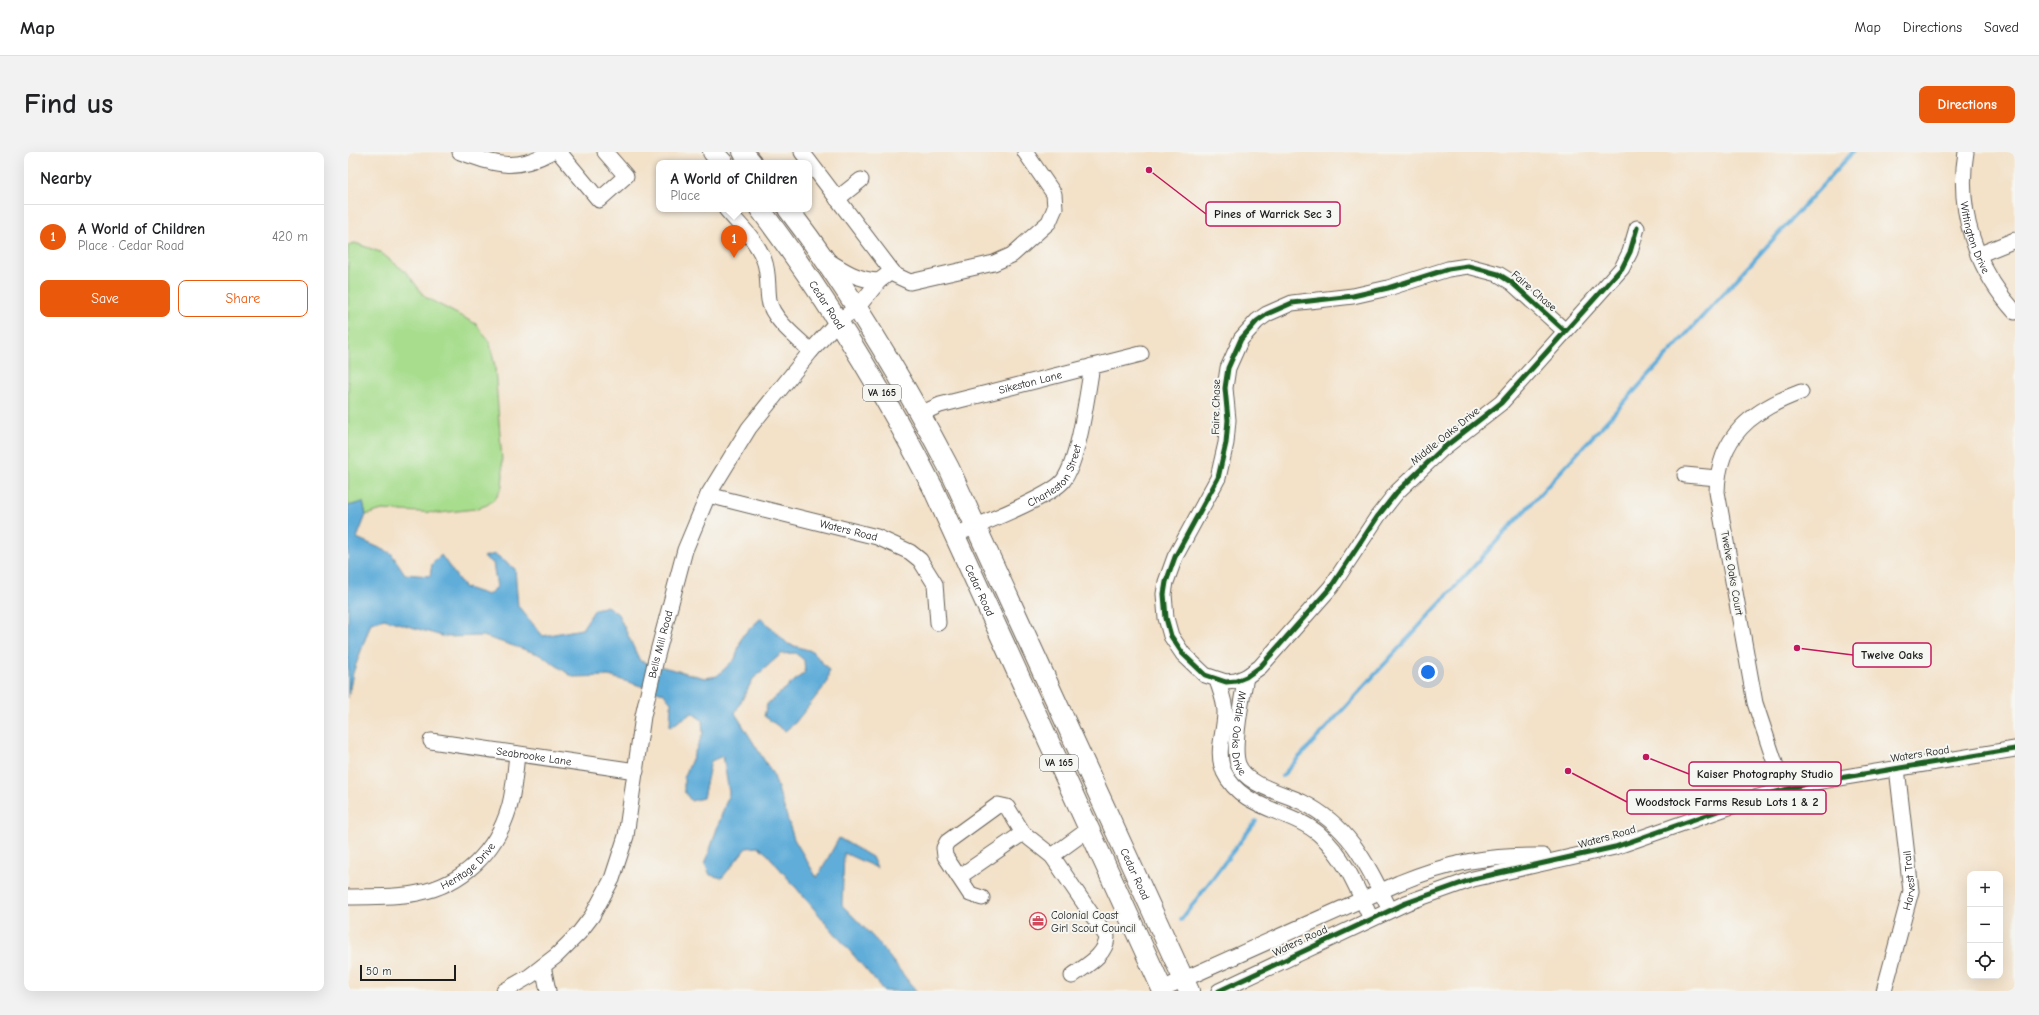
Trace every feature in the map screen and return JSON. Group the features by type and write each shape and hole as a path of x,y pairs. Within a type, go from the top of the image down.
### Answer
{"main road":[{"path":"714,152 721,160"},
{"path":"743,152 750,160"},
{"name":"Cedar Road","path":"762,212 786,243 838,321 901,427 954,535 1162,990"},
{"name":"Cedar Road","path":"790,212 825,259 857,308 920,414 976,526 1186,985"}],"street":[{"path":"460,152 506,165 531,162 551,152"},
{"path":"559,152 599,200 626,176 605,152"},
{"path":"802,152 808,160"},
{"path":"812,165 895,276 910,282 994,263 1012,255 1049,222 1055,208 1054,194 1025,152"},
{"name":"Wittington Drive","path":"1966,152 1964,203 1978,255 2001,298 2015,312"},
{"path":"838,199 861,180"},
{"path":"729,212 753,238 765,261 768,276 769,302 774,314 811,351"},
{"name":"Middle Oaks Drive","path":"1390,910 1358,849 1331,819 1301,801 1252,780 1242,771 1238,764 1237,747 1246,677 1260,667 1331,587 1378,516 1397,492 1442,449 1501,403 1622,268 1630,252 1637,228"},
{"path":"1978,255 2015,240"},
{"path":"825,259 852,275 866,280 879,281"},
{"name":"Faire Chase","path":"1217,680 1205,674 1194,665 1183,654 1171,636 1166,618 1164,594 1166,582 1175,557 1218,478 1226,443 1228,420 1225,388 1228,368 1241,339 1248,330 1267,314 1292,303 1353,296 1388,288 1448,269 1468,266 1498,274 1511,282 1565,331"},
{"name":"Bells Mill Road","path":"504,991 556,956 579,933 592,916 612,879 626,836 648,696 656,659 684,550 708,495 749,428 811,351 838,321 857,308 879,281 892,271"},
{"name":"Sikeston Lane","path":"920,414 940,405 1141,354"},
{"name":"Charleston Street","path":"954,535 1052,491 1062,482 1068,473 1075,454 1092,366"},
{"name":"Twelve Oaks Court","path":"1784,790 1755,703 1717,492 1717,478 1719,464 1726,448 1746,421 1761,409 1778,400 1801,392"},
{"path":"1685,475 1717,478"},
{"name":"Waters Road","path":"708,495 877,537 910,552 920,560 935,584 938,623"},
{"path":"1217,680 1229,682 1246,677"},
{"name":"Middle Oaks Drive","path":"1217,680 1225,714 1220,758 1222,766 1230,781 1243,795 1295,820 1318,833 1343,861 1371,919"},
{"name":"Seabrooke Lane","path":"431,741 636,771"},
{"name":"Waters Road","path":"1219,991 1390,910 1432,892 1473,879 1504,870 1615,847 1718,810 1809,783 2015,749"},
{"name":"Heritage Drive","path":"348,897 417,893 435,889 452,882 482,860 502,828 510,807 517,754"},
{"name":"Harvest Trail","path":"1884,991 1911,891 1897,768"},
{"path":"982,898 970,894 945,856 944,848 947,842 998,805 1007,807 1023,833 1052,856 1107,937 1107,945 1103,952 1072,976"},
{"path":"1052,856 1089,829"},
{"path":"959,877 1023,833"},
{"name":"Waters Road","path":"1162,990 1186,985 1362,899 1438,868 1470,860 1509,856 1572,857"},
{"path":"543,966 548,991"}],"green space":[{"path":"355,243 380,252 407,273 425,297 476,324 490,343 495,367 503,475 502,487 496,498 487,505 475,509 440,513 382,510 366,515 363,502 348,506 348,245"}],"water":[{"path":"363,502 366,515 357,538 391,553 405,574 430,576 432,564 441,555 464,587 488,595 497,587 493,563 483,557 495,554 515,569 518,606 543,636 582,629 595,609 607,606 618,614 640,661 705,678 717,676 735,659 742,636 761,618 788,644 812,651 829,670 827,683 795,723 785,731 764,716 767,704 805,672 804,660 795,653 781,654 753,679 735,713 774,776 794,839 817,878 839,838 872,857 877,868 844,853 842,905 877,941 916,991 884,991 768,855 759,847 746,848 722,878 710,875 705,864 729,793 723,756 711,761 703,798 691,801 684,791 684,778 703,733 702,720 692,713 670,727 671,703 663,693 609,676 573,677 541,655 483,636 445,637 384,619 371,623 353,673 348,698 348,506"}],"waterway":[{"path":"1282,776 1853,152"},
{"path":"1181,920 1256,821"}],"cycle path":[{"path":"1565,331 1511,282 1498,274 1468,266 1448,269 1388,288 1353,296 1292,303 1267,314 1257,321 1241,339 1228,368 1225,388 1228,420 1226,443 1218,478 1175,557 1166,582 1164,594 1166,618 1171,636 1183,654 1205,675 1226,682 1236,681 1246,677 1260,667 1331,587 1378,516 1397,492 1442,449 1501,403 1622,268 1630,252 1637,228"},
{"path":"1219,991 1406,903 1473,879 1615,847 1755,798 1809,783 2015,749"}],"place":[{"name":"Pines of Warrick Sec 3","path":"1149,170"},
{"name":"A World of Children","path":"734,258"},
{"name":"Twelve Oaks","path":"1797,648"},
{"name":"Kaiser Photography Studio","path":"1646,757"},
{"name":"Woodstock Farms Resub Lots 1 & 2","path":"1568,771"},
{"name":"Colonial Coast Girl Scout Council","path":"1038,921"}]}
